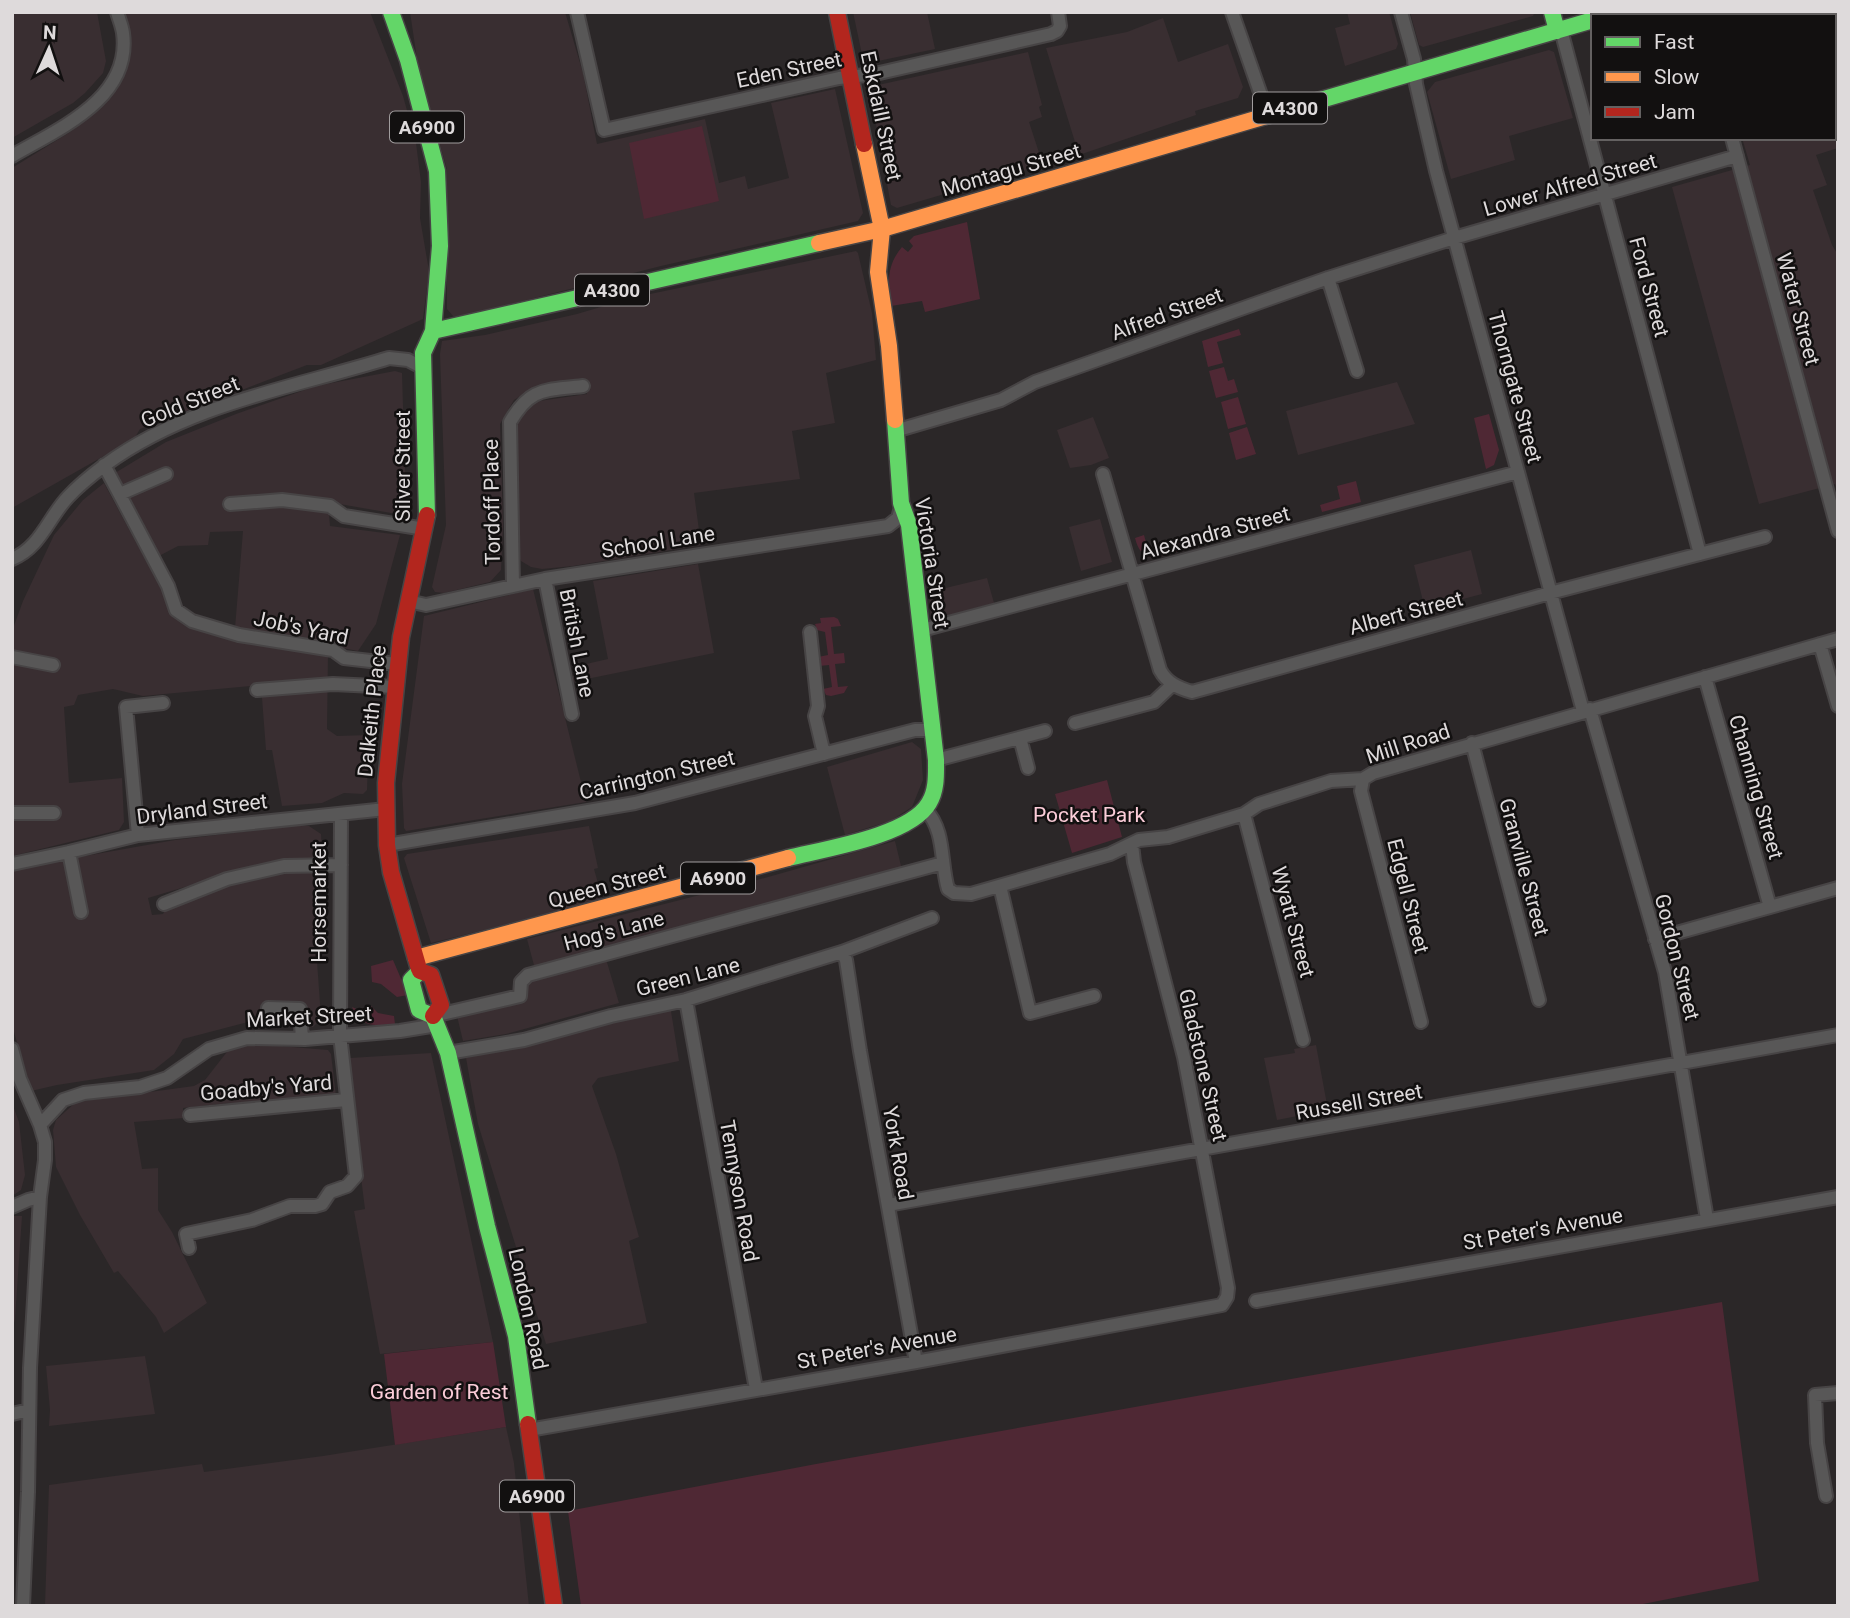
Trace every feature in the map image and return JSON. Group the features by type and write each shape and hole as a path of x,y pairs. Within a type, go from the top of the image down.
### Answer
{"main road":[{"name":"A6900","path":"390,12 408,60 437,171 440,246 433,331"},
{"name":"Eskdaill Street","path":"837,12 882,229"},
{"path":"1552,12 1559,30"},
{"name":"Montagu Street","path":"433,331 882,229 1591,21"},
{"name":"Victoria Street","path":"882,229 878,272 889,346 901,503 908,518 936,760 937,783 932,799 925,809"},
{"name":"Silver Street","path":"408,601 428,506 423,353 433,331"},
{"name":"Dalkeith Place","path":"387,845 386,808 395,687 408,601"},
{"name":"Queen Street","path":"418,964 895,830 910,823 925,809"},
{"name":"A6900","path":"387,845 391,872 418,964 411,980 419,1010 435,1021"},
{"name":"London Road","path":"435,1021 448,1053 487,1226 516,1336 554,1606"}],"street":[{"path":"12,156 96,103 113,84 122,61 123,34 117,12"},
{"name":"Eden Street","path":"577,12 604,130 850,77 875,74 1051,34 1057,31 1059,19"},
{"path":"1232,12 1268,115"},
{"name":"Thorngate Street","path":"1401,12 1454,238 1550,593 1586,710"},
{"name":"Ford Street","path":"1559,30 1700,554"},
{"name":"Water Street","path":"1733,140 1838,531"},
{"name":"Lower Alfred Street","path":"1454,238 1737,156"},
{"name":"Alfred Street","path":"895,431 1001,400 1035,382 1328,278 1454,238"},
{"path":"1328,278 1357,371"},
{"name":"Gold Street","path":"12,559 23,555 40,539 68,497 104,465 177,423 215,408 389,358 408,360 423,368"},
{"name":"Tordoff Place","path":"513,585 510,422 520,404 538,391 583,386"},
{"name":"Job's Yard","path":"104,465 168,586 176,610 192,621 239,635 333,650 344,657 397,664"},
{"name":"Alexandra Street","path":"922,630 1518,472"},
{"path":"120,494 166,474"},
{"path":"1075,723 1154,702 1173,684 1160,670 1104,474"},
{"path":"230,504 282,500 318,504 330,506 344,516 425,529"},
{"name":"School Lane","path":"408,601 426,605 545,579 888,526 898,518 901,503"},
{"name":"Albert Street","path":"1173,684 1192,692 1765,537"},
{"name":"British Lane","path":"545,579 572,713"},
{"path":"810,632 818,706 815,716 824,754"},
{"name":"Mill Road","path":"943,863 948,889 954,893 971,894 1096,858 1144,839 1174,835 1244,814 1259,804 1331,781 1363,779 1373,773 1472,743 1838,639"},
{"path":"1820,644 1838,706"},
{"path":"12,657 53,665"},
{"name":"Channing Street","path":"1705,677 1770,907"},
{"path":"257,690 333,684 395,687"},
{"path":"138,835 126,707 163,703"},
{"name":"Gordon Street","path":"1586,710 1665,972 1707,1219"},
{"name":"Carrington Street","path":"387,845 635,803 915,730 933,730"},
{"path":"936,760 1045,731"},
{"path":"1020,738 1028,768"},
{"name":"Granville Street","path":"1472,743 1539,1000"},
{"name":"Edgell Street","path":"1363,779 1361,791 1421,1022"},
{"name":"Horsemarket","path":"189,1248 186,1234 252,1220 289,1206 322,1204 330,1192 347,1186 356,1176 340,1035 341,815 386,808"},
{"path":"925,809 931,815 940,837 943,863"},
{"path":"12,813 54,813"},
{"name":"Dryland Street","path":"12,864 138,835 320,814 341,815"},
{"name":"Wyatt Street","path":"1244,814 1303,1040"},
{"name":"Gladstone Street","path":"1132,844 1134,862 1184,1057 1228,1288 1227,1297"},
{"path":"69,852 81,912"},
{"name":"Hog's Lane","path":"435,1021 520,996 522,982 528,975 943,863"},
{"path":"164,904 227,879 284,866 341,865"},
{"path":"1000,886 1030,1013 1094,996"},
{"path":"1655,939 1838,888"},
{"name":"Green Lane","path":"448,1053 524,1040 611,1016 685,1000 842,951 932,918"},
{"name":"York Road","path":"842,951 846,960 916,1362"},
{"name":"Tennyson Road","path":"685,1000 756,1389"},
{"path":"268,1007 300,1009 302,1039"},
{"name":"Market Street","path":"40,1125 63,1100 84,1093 140,1087 167,1078 209,1049 247,1038 302,1039 400,1031 435,1021"},
{"name":"Russell Street","path":"888,1205 1838,1035"},
{"path":"12,1049 20,1080 45,1142 29,1410 23,1606"},
{"name":"Goadby's Yard","path":"190,1115 346,1100"},
{"name":"St Peter's Avenue","path":"1256,1301 1838,1196"},
{"path":"12,1207 28,1199 40,1197"},
{"name":"St Peter's Avenue","path":"529,1430 1222,1305 1227,1297"},
{"path":"1826,1496 1817,1443 1815,1395 1838,1393"},
{"path":"12,1414 29,1410"}],"shaded area":[{"path":"12,12 97,12 106,61 103,73 73,103 12,138"},
{"path":"124,12 370,12 403,96 416,143 421,182 420,218 429,271 423,319 321,365 307,365 140,429 134,439 12,508 12,168 70,132 104,105 118,88 129,53 129,34"},
{"path":"410,12 565,12 583,73 597,144 705,119 719,183 745,176 748,189 789,178 771,103 835,89 863,213 858,221 661,266 463,316 453,316 447,309 447,169 419,72"},
{"path":"853,12 927,12 935,49 864,64"},
{"path":"1347,12 1389,12 1398,44 1396,49 1345,66 1335,28 1350,24"},
{"path":"1410,12 1535,12 1533,16 1423,47 1419,45"},
{"path":"1838,12 1838,148 1816,155 1827,185 1813,190 1838,255 1838,492 1835,484 1759,504 1672,187 1750,165 1743,140 1836,140 1836,14 1708,14"},
{"path":"1163,18 1178,62 1228,44 1243,87 1238,98 1195,111 1196,115 1079,155 1046,48 1127,32"},
{"path":"1549,50 1554,52 1573,118 1509,136 1515,160 1451,179 1427,92 1435,82"},
{"path":"1028,52 1042,105 1039,107 1042,117 1029,122 1043,165 897,208 891,205 869,87"},
{"path":"856,251 872,313 876,360 826,373 835,423 792,431 800,479 694,493 701,545 573,566 542,569 531,567 521,561 518,555 516,421 528,406 539,401 587,394 585,383 533,388 514,400 500,424 503,525 501,570 490,582 444,593 435,592 432,587 446,525 440,354 442,341 485,335 577,314 631,298"},
{"path":"395,371 402,373 406,506 397,514 328,502 330,526 400,535 376,624 358,651 235,628 243,531 210,532 208,545 178,546 159,556 115,473 166,442 236,414 316,386"},
{"path":"1397,382 1415,424 1298,455 1286,411"},
{"path":"1093,417 1109,458 1091,465 1070,468 1057,430"},
{"path":"104,483 158,580 165,586 172,614 328,654 327,729 337,736 369,735 367,790 363,794 344,793 322,803 282,806 272,750 266,750 261,685 143,696 113,689 78,695 74,705 64,707 69,783 122,778 124,822 119,830 12,856 12,631 54,535 83,500"},
{"path":"1100,519 1112,562 1081,571 1069,527"},
{"path":"1471,550 1482,594 1425,609 1414,565"},
{"path":"698,564 714,653 572,682 573,667 608,659 593,581"},
{"path":"987,578 994,603 931,620 929,592"},
{"path":"533,589 586,802 406,831 402,784 424,616"},
{"path":"912,742 921,749 923,780 912,807 890,821 845,835 827,767"},
{"path":"309,826 321,834 322,851 311,860 245,869 148,898 152,915 163,914 166,908 227,884 295,870 320,871 315,933 321,1017 313,1027 248,1022 183,1039 174,1054 154,1070 31,1091 12,1025 12,869 175,840"},
{"path":"589,826 598,868 594,869 603,901 431,943 404,858 407,854"},
{"path":"895,841 902,870 535,969 527,939 743,884"},
{"path":"606,959 619,1003 506,1034 463,1041 457,1016 523,1001 529,980"},
{"path":"670,1005 679,1061 598,1078 592,1086 616,1154 639,1237 629,1241 647,1323 546,1344 478,1124 466,1058 525,1045"},
{"path":"256,1044 328,1050 331,1054 336,1096 239,1106 230,1103 183,1108 184,1118 134,1122 142,1169 158,1168 158,1210 172,1232 207,1303 164,1333 156,1317 118,1271 114,1273 80,1215 56,1167 53,1130 56,1120 76,1102 194,1086 205,1080 230,1048"},
{"path":"1316,1045 1328,1110 1277,1120 1264,1058 1295,1053 1294,1049"},
{"path":"431,1053 493,1342 380,1354 354,1211 365,1209 350,1058"},
{"path":"12,1103 19,1122 25,1175 21,1190 12,1196"},
{"path":"12,1216 22,1216 12,1331"},
{"path":"145,1356 155,1414 49,1426 46,1366"},
{"path":"506,1427 514,1463 529,1606 45,1606 49,1485 202,1464 204,1472"}],"green space":[{"path":"702,126 719,201 644,219 629,143"},
{"path":"967,222 980,299 925,312 922,301 891,306 889,275 893,261 902,247 908,252 913,246 909,241 914,236"},
{"path":"1239,329 1241,335 1217,342 1223,363 1208,367 1202,341"},
{"path":"1224,367 1228,381 1234,379 1238,392 1216,398 1209,371"},
{"path":"1238,397 1246,424 1228,429 1221,402"},
{"path":"1489,414 1499,450 1494,465 1486,469 1474,418"},
{"path":"1247,427 1256,454 1236,460 1229,433"},
{"path":"1356,481 1361,502 1322,512 1320,505 1340,499 1337,486"},
{"path":"1144,535 1148,550 1189,540 1191,548 1149,557 1141,551 1135,538"},
{"path":"834,617 841,626 831,627 834,654 844,653 845,663 835,664 838,687 848,686 844,693 831,696 826,695 823,689 832,687 829,665 819,666 818,657 828,655 825,632 817,630 815,624 821,623 820,618"},
{"name":"Pocket Park","path":"1107,780 1122,837 1072,853 1055,794"},
{"path":"393,960 408,995 397,997 381,984 372,982 371,966"},
{"path":"371,1006 378,1013 394,1016 395,1024 369,1024 360,1019 352,1007 359,1010"},
{"path":"1722,1302 1759,1581 1633,1606 581,1606 568,1511"},
{"name":"Garden of Rest","path":"493,1342 506,1427 395,1445 384,1354"}],"traffic: fast":[{"path":"391,12 408,60 437,171 440,246 433,331 423,353 427,515"},
{"path":"1552,12 1557,31"},
{"path":"1266,116 1591,21"},
{"path":"433,331 819,243"},
{"path":"788,858 865,840 904,824 929,803 936,782 936,760 909,525 901,503 895,420"},
{"path":"420,971 411,980 419,1010 433,1016 448,1053 487,1226 516,1336 528,1424"}],"traffic: slow":[{"path":"819,243 882,229 1266,116"},
{"path":"864,144 882,229 878,272 889,346 895,420"},
{"path":"416,958 788,858"}],"traffic: jam":[{"path":"837,12 864,144"},
{"path":"1611,14 1617,12"},
{"path":"419,969 391,872 387,845 386,783 401,637 427,515"},
{"path":"420,971 431,975 441,1005 433,1016"},
{"path":"528,1424 554,1606"}]}
